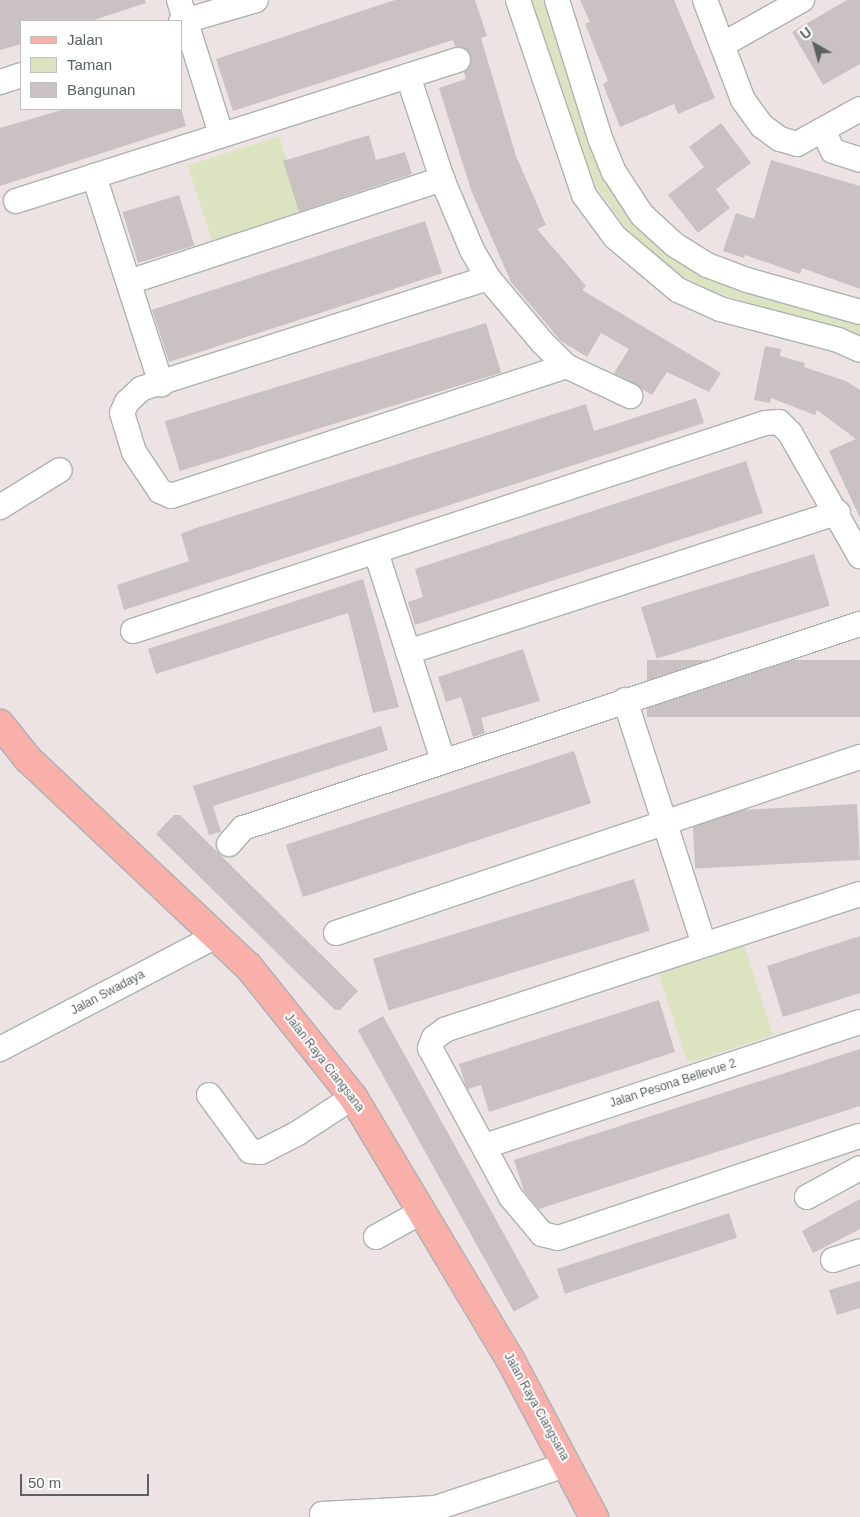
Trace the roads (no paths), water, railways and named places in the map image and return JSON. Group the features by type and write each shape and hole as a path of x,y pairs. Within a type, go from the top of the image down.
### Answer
{"main road":[{"name":"Jalan Raya Ciangsana","path":"0,724 28,759 248,966 353,1096 423,1211 568,1464 594,1517"}],"street":[{"path":"221,134 182,14 256,0"},
{"path":"518,0 584,195 615,237 678,290 720,309 838,340 860,350"},
{"path":"558,0 600,138 614,172 642,214 675,246 707,265 747,280 860,312"},
{"path":"705,0 743,100 762,126 780,139 797,144 860,109"},
{"path":"722,45 802,0"},
{"path":"16,202 221,134 458,60"},
{"path":"0,82 20,75"},
{"path":"408,76 442,179 472,250 488,278 542,342 566,366 630,396"},
{"path":"823,130 833,151 860,160"},
{"path":"94,176 161,384"},
{"path":"129,282 442,179"},
{"path":"488,278 141,389 127,402 122,413 134,452 160,491 171,496 566,366"},
{"path":"133,631 765,423 780,422 790,432 838,512 860,556"},
{"path":"0,507 60,470"},
{"path":"408,652 838,512"},
{"path":"376,552 443,761"},
{"path":"229,844 243,828 625,700 860,624"},
{"path":"625,700 704,944"},
{"path":"336,933 860,757"},
{"path":"860,894 445,1030 434,1038 430,1048 512,1197 542,1234 558,1238 860,1136"},
{"name":"Jalan Swadaya","path":"0,1049 216,936"},
{"name":"Jalan Pesona Bellevue 2","path":"485,1146 860,1022"},
{"path":"209,1095 250,1151 261,1152 298,1133 353,1096"},
{"path":"806,1197 860,1168"},
{"path":"376,1237 423,1211"},
{"path":"833,1260 860,1251"},
{"path":"322,1514 436,1508 568,1464"}]}
